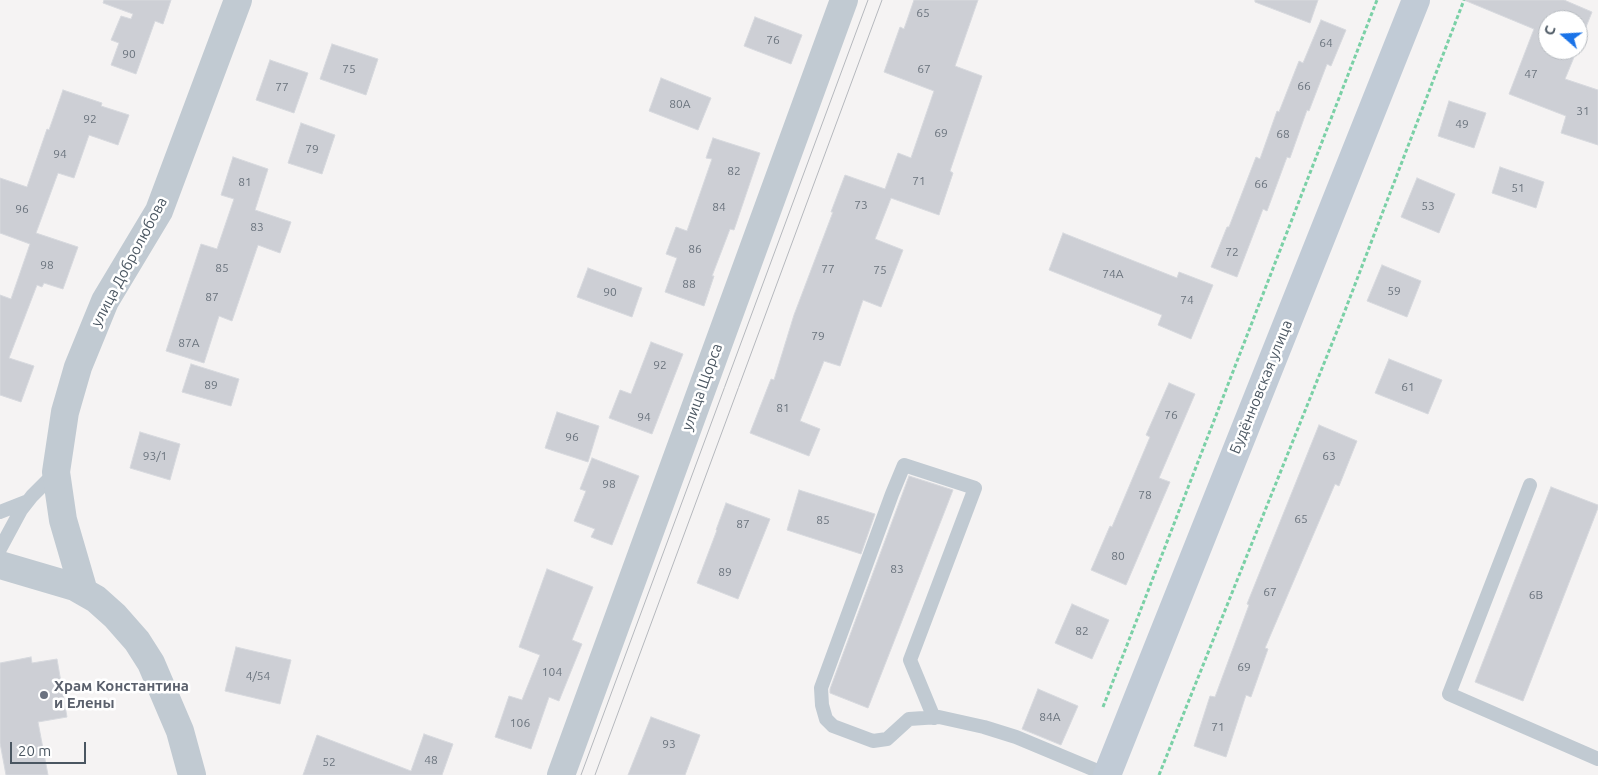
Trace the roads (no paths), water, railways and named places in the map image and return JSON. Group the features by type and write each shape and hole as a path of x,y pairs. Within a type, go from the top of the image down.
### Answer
{"street":[{"name":"улица Добролюбова","path":"84,592 62,520 56,472 65,412 78,367 105,301 159,211 238,0"},
{"name":"улица Щорса","path":"561,775 844,0"},
{"name":"Будённовская улица","path":"1107,775 1416,0"},
{"path":"0,565 49,578 84,592 115,616 137,641 151,663 180,731 192,775"}],"lane":[{"path":"934,718 910,660 975,488 904,465 821,688 822,704 826,719 833,726 872,741 887,739 910,719 934,718 984,728 1016,737 1107,775"},
{"path":"0,549 20,510 56,472"},
{"path":"1530,485 1449,694 1598,759"},
{"path":"0,512 28,500"}],"tram line":[{"path":"581,775 868,0"},
{"path":"595,775 882,0"}],"place":[{"name":"Храм Константина и Елены","path":"44,695"}]}
